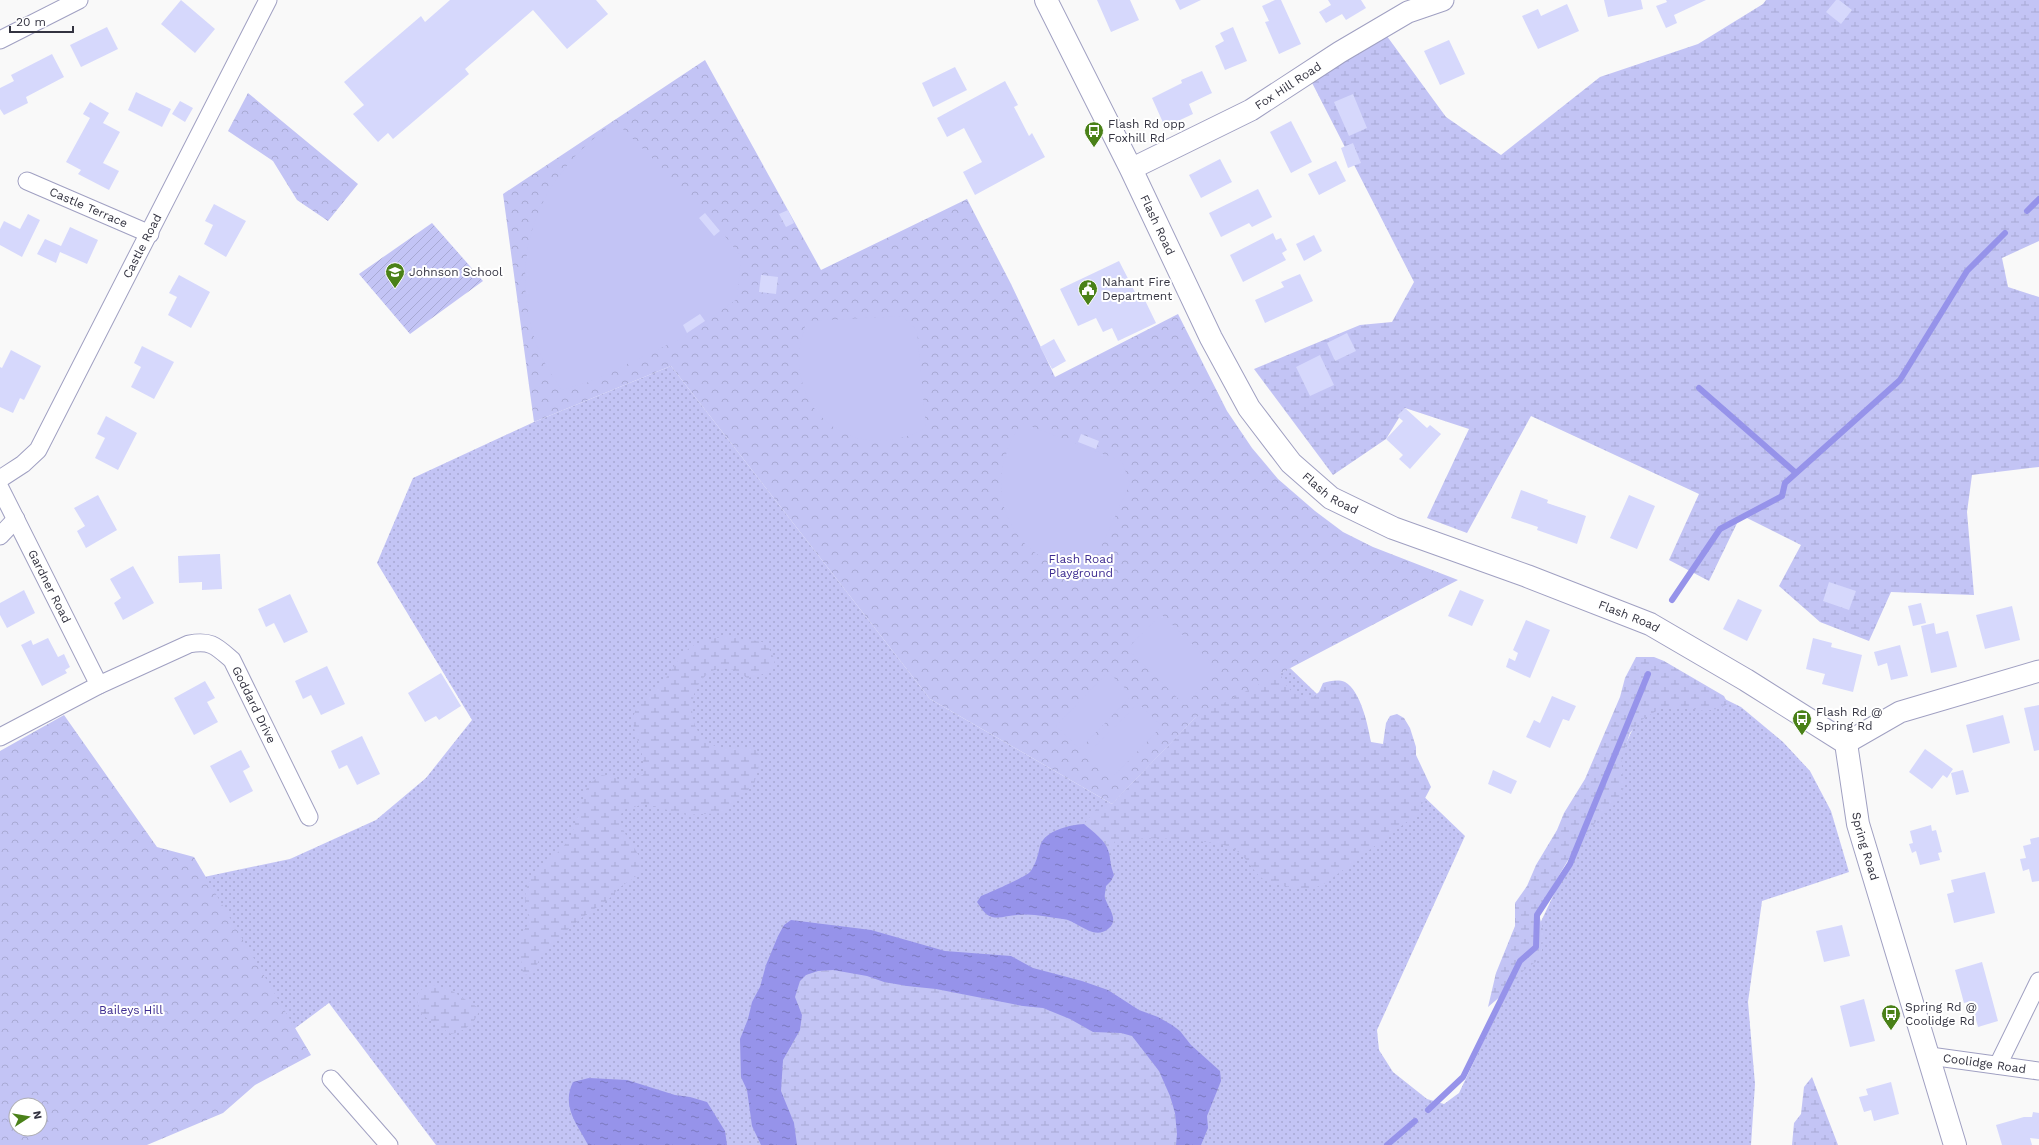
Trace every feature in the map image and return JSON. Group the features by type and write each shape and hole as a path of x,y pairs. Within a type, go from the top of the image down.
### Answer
{"main road":[{"name":"Flash Road","path":"1046,0 1212,338 1249,408 1291,463 1331,498 1393,528 1527,576 1650,624 1746,680 1846,743"},
{"name":"Spring Road","path":"1846,743 1858,824 1874,881 1930,1056 1955,1145"}],"street":[{"path":"0,40 79,0"},
{"name":"Castle Road","path":"0,479 23,464 38,450 150,234 268,0"},
{"name":"Fox Hill Road","path":"1130,169 1251,110 1340,52 1408,12 1443,0"},
{"name":"Castle Terrace","path":"27,180 150,234"},
{"name":"Gardner Road","path":"0,488 99,685"},
{"path":"0,536 16,519"},
{"name":"Goddard Drive","path":"0,737 99,685 189,644 204,642 217,647 232,660 310,816"},
{"path":"1846,743 1900,712 2039,671"},
{"path":"1998,1065 2039,981"},
{"name":"Coolidge Road","path":"1930,1056 2039,1071"},
{"path":"331,1079 389,1145"}],"green space":[{"path":"1766,0 2039,0 2039,241 2002,258 2008,287 2039,297 2039,467 1972,475 1967,512 1974,595 1891,592 1869,641 1820,622 1779,586 1801,545 1741,515 1709,581 1669,560 1699,494 1531,416 1467,533 1427,518 1469,429 1405,408 1386,439 1333,475 1254,369 1360,325 1392,322 1414,282 1307,73 1381,28 1446,117 1501,155 1600,77 1698,44 1763,4"},
{"name":"Flash Road Playground","path":"705,60 821,270 967,199 1011,284 1055,377 1178,314 1227,411 1252,448 1278,479 1315,511 1343,532 1373,547 1458,580 1195,718 1112,804 930,699 671,366 534,422 503,194"},
{"path":"248,93 358,184 328,221 297,200 273,161 228,131"},
{"path":"616,122 702,208 741,256 737,299 684,337 589,382 562,390 539,351 529,317 525,284 527,252 535,222 548,193 566,167 589,143"},
{"path":"432,223 483,281 410,334 359,274"},
{"path":"903,316 917,331 926,428 897,439 870,440 846,434 826,421 810,402 801,378 800,351 807,321"},
{"path":"671,366 930,699 1112,804 1195,718 1290,668 1465,836 1377,1030 1379,1050 1393,1072 1427,1099 1444,1104 1459,1093 1662,668 1741,707 1783,742 1810,771 1831,811 1849,872 1762,901 1748,1002 1755,1084 1751,1145 436,1145 329,1003 294,1029 204,877 290,859 376,820 426,778 472,720 377,563 413,478 534,422"},
{"path":"1022,423 1122,461 1130,484 1089,573 1061,567 1038,555 1021,539 1008,519 1002,497 1002,473 1008,448"},
{"path":"1161,614 1219,670 1185,705 1127,649"},
{"path":"732,636 740,639 766,643 775,660 773,668 759,676 747,678 731,669 717,669 705,676 697,688 693,703 693,718 699,733 711,744 717,747 728,749 756,748 761,759 754,784 735,803 722,813 686,815 645,804 623,810 621,822 625,834 640,858 639,874 619,888 610,898 583,917 549,945 542,953 533,974 523,975 519,943 524,930 529,924 525,893 532,876 566,844 575,825 589,784 602,775 622,780 643,775 644,768 642,755 633,722 636,710 640,704 664,681 678,661 691,647 700,642"},
{"path":"1636,657 1654,657 1664,661 1724,696 1728,704 1717,709 1704,711 1682,707 1661,708 1640,721 1630,733 1621,759 1624,786 1621,797 1597,820 1571,855 1538,911 1544,933 1541,958 1524,970 1509,989 1488,1007 1496,973 1515,926 1515,903 1527,886 1536,865 1557,830 1564,813 1585,779 1620,697 1625,678"},
{"path":"1275,665 1285,684 1293,692 1304,696 1313,697 1319,692 1323,683 1337,680 1345,682 1355,693 1363,709 1371,742 1383,744 1386,723 1390,716 1397,714 1404,718 1410,728 1416,747 1416,755 1431,787 1416,815 1327,882 1313,888 1288,887 1274,884 1263,879 1240,853 1230,847 1219,844 1173,839 1126,839 1115,841 1110,854 1106,845 1084,824 1097,808 1112,804 1195,718"},
{"path":"1108,672 1132,695 1080,749 1056,726"},
{"path":"1138,703 1162,726 1110,780 1086,756"},
{"name":"Baileys Hill","path":"64,715 157,847 194,857 311,1055 255,1085 223,1113 147,1145 0,1145 0,751"},
{"path":"833,970 867,976 884,982 936,989 1023,1006 1043,1008 1070,1019 1093,1032 1121,1033 1132,1036 1159,1071 1170,1096 1175,1113 1177,1134 1176,1145 797,1145 794,1123 781,1091 783,1060 796,1040 802,1015 795,997 800,981 806,975 818,971"},
{"path":"434,985 452,991 477,1007 478,1014 470,1025 460,1032 451,1034 422,1015 417,999 419,992"},
{"path":"1812,1077 1838,1145 1792,1145 1794,1123 1801,1114 1804,1087"}],"water":[{"path":"1084,824 1102,840 1109,853 1114,875 1106,886 1105,894 1105,898 1113,918 1113,922 1108,929 1097,933 1063,919 1028,914 992,917 983,911 977,902 981,896 1015,881 1030,872 1038,856 1040,846 1047,836 1052,832 1065,827"},
{"path":"791,920 871,930 945,951 1011,956 1033,968 1082,981 1108,990 1139,1010 1158,1017 1180,1031 1191,1045 1220,1071 1221,1081 1207,1116 1208,1128 1201,1145 1176,1145 1177,1134 1175,1113 1170,1096 1159,1071 1132,1036 1121,1033 1093,1032 1070,1019 1043,1008 1023,1006 936,989 884,982 867,976 833,970 818,971 806,975 800,981 795,997 802,1015 800,1030 783,1060 781,1091 794,1123 797,1145 761,1145 752,1126 747,1090 741,1077 740,1039 748,1019 752,1002 760,987 766,965 778,936 784,925"},
{"path":"589,1078 627,1080 675,1095 690,1097 707,1102 725,1131 727,1145 588,1145 572,1115 569,1099 573,1082"}],"building":[{"path":"181,0 215,29 195,53 161,24"},
{"path":"450,0 596,0 608,14 567,49 533,10 465,69 469,74 393,139 388,133 378,142 353,114 364,105 344,82 421,16 425,22"},
{"path":"1097,0 1130,0 1139,20 1111,32"},
{"path":"1175,0 1201,0 1180,10"},
{"path":"1275,0 1281,0 1301,44 1279,54 1265,22 1269,21 1262,6"},
{"path":"1328,0 1361,0 1366,8 1346,20 1342,14 1326,23 1319,12 1331,5"},
{"path":"1604,0 1641,0 1643,9 1608,17"},
{"path":"1666,0 1706,0 1674,15 1677,23 1666,28 1656,6 1667,2"},
{"path":"1836,0 1839,0 1852,10 1841,24 1826,12"},
{"path":"1567,4 1579,31 1538,49 1522,16 1538,9 1541,16"},
{"path":"107,27 118,49 81,67 70,45"},
{"path":"1233,27 1247,61 1225,70 1215,46 1224,41 1220,33"},
{"path":"1449,40 1465,74 1440,85 1424,51"},
{"path":"52,54 64,77 26,97 28,103 4,115 0,109 0,88 14,81 11,75"},
{"path":"955,67 967,90 933,107 922,83"},
{"path":"1202,71 1212,93 1189,104 1193,114 1165,127 1152,98 1182,83 1181,80"},
{"path":"1005,81 1018,105 1014,107 1029,136 1032,133 1045,157 975,195 963,172 982,162 964,128 947,137 937,118"},
{"path":"136,92 171,109 162,127 128,110"},
{"path":"1353,94 1367,128 1349,136 1334,102"},
{"path":"180,101 193,108 185,122 172,114"},
{"path":"90,102 109,113 103,123 120,132 103,163 119,171 109,190 78,174 81,170 66,162 90,118 83,114"},
{"path":"1291,121 1312,162 1291,173 1270,132"},
{"path":"1353,143 1361,163 1348,168 1341,148"},
{"path":"1220,159 1232,182 1201,198 1189,175"},
{"path":"1336,161 1346,181 1319,195 1308,174"},
{"path":"1258,189 1272,217 1252,227 1249,223 1221,237 1209,213"},
{"path":"214,204 246,221 226,257 204,244 213,225 205,221"},
{"path":"788,210 794,223 786,227 779,214"},
{"path":"705,213 720,231 714,236 699,218"},
{"path":"28,214 40,220 22,257 0,245 0,229 4,221 20,229"},
{"path":"70,227 98,240 87,264 60,252 56,263 37,254 45,239 61,246"},
{"path":"1273,233 1276,240 1281,238 1287,250 1282,253 1286,260 1243,282 1230,255"},
{"path":"1314,235 1322,251 1304,261 1296,244"},
{"path":"1119,261 1136,294 1141,292 1156,323 1118,341 1112,328 1103,332 1096,318 1078,326 1060,289"},
{"path":"1300,274 1313,301 1265,323 1255,300 1284,287 1281,282"},
{"path":"179,275 210,292 191,328 168,315 177,297 169,293"},
{"path":"761,275 778,277 776,294 759,292"},
{"path":"700,314 705,321 687,333 683,325"},
{"path":"1347,333 1356,351 1335,361 1327,343"},
{"path":"1054,339 1066,361 1052,369 1040,347"},
{"path":"142,346 174,362 154,399 131,387 141,367 134,363"},
{"path":"11,350 41,366 24,400 20,398 13,413 0,407 0,367 2,368"},
{"path":"1320,355 1334,385 1310,396 1296,367"},
{"path":"1405,408 1427,428 1430,425 1441,434 1410,469 1399,459 1403,455 1386,439 1403,421 1397,416"},
{"path":"106,416 137,433 118,470 95,458 105,438 97,434"},
{"path":"1081,434 1099,441 1096,449 1078,442"},
{"path":"1521,490 1548,500 1547,503 1586,516 1577,544 1537,530 1538,527 1511,518"},
{"path":"98,495 117,530 86,548 77,531 85,526 74,508"},
{"path":"1629,495 1655,506 1637,549 1610,538"},
{"path":"220,554 222,589 202,590 202,582 179,583 178,556"},
{"path":"133,566 154,603 123,620 114,603 121,598 110,579"},
{"path":"1829,582 1856,591 1849,610 1823,601"},
{"path":"24,590 35,613 7,628 0,615 0,603"},
{"path":"1460,590 1484,600 1472,626 1448,616"},
{"path":"290,594 308,632 284,643 274,623 266,627 258,609"},
{"path":"1738,599 1762,610 1747,641 1723,629"},
{"path":"1921,603 1926,623 1913,626 1908,606"},
{"path":"2012,606 2020,640 1985,649 1976,615"},
{"path":"1526,620 1550,630 1530,678 1506,667 1509,658 1515,661 1518,653 1513,650"},
{"path":"1934,623 1936,634 1948,631 1957,667 1931,673 1921,626"},
{"path":"48,638 58,657 64,654 70,667 65,670 67,673 42,686 21,645 31,640 33,645"},
{"path":"1813,638 1832,643 1831,647 1862,655 1853,692 1822,684 1825,674 1806,669"},
{"path":"1900,645 1908,676 1891,680 1887,663 1878,666 1874,652"},
{"path":"327,666 345,704 321,715 311,695 303,699 295,681"},
{"path":"441,673 461,706 439,720 436,716 425,722 408,693"},
{"path":"205,681 215,698 207,702 218,722 194,735 174,698"},
{"path":"1552,696 1576,706 1569,721 1563,719 1550,748 1526,737 1534,720 1540,723"},
{"path":"2039,705 2039,750 2034,751 2024,708"},
{"path":"2003,715 2010,743 1973,753 1966,725"},
{"path":"362,736 380,774 357,785 347,765 339,769 331,751"},
{"path":"1925,749 1953,769 1947,778 1943,775 1932,789 1909,772"},
{"path":"241,750 250,767 243,771 253,791 230,803 210,766"},
{"path":"1493,770 1517,781 1511,794 1488,784"},
{"path":"1963,770 1969,792 1956,795 1951,773"},
{"path":"1931,825 1932,831 1936,830 1942,852 1938,853 1940,860 1920,865 1916,851 1912,853 1909,844 1913,843 1910,831"},
{"path":"2039,837 2039,881 2032,882 2029,869 2023,871 2020,859 2026,858 2023,846 2031,844 2030,839"},
{"path":"1985,872 1995,913 1954,923 1947,894 1954,892 1951,880"},
{"path":"1842,925 1850,956 1824,962 1816,931"},
{"path":"1982,962 1998,1021 1978,1027 1971,1001 1964,1003 1955,970"},
{"path":"1864,999 1875,1041 1850,1047 1840,1006"},
{"path":"1891,1082 1899,1114 1874,1121 1871,1110 1864,1112 1859,1097 1868,1095 1866,1089"},
{"path":"2033,1112 2039,1113 2039,1139 2030,1138 2032,1145 2002,1145 1996,1125 2024,1117 2032,1117"}],"waterway":[{"path":"2027,211 2039,199"},
{"path":"1672,600 1720,529 1782,496 1785,483 1900,380 1967,271 2005,233"},
{"path":"1699,388 1796,473"},
{"path":"1428,1110 1463,1077 1520,961 1536,947 1537,915 1570,864 1648,674"},
{"path":"1387,1145 1415,1121"}],"place":[{"name":"Flash Rd opp Foxhill Rd","path":"1094,148"},
{"name":"Johnson School","path":"395,289"},
{"name":"Nahant Fire Department","path":"1088,306"},
{"name":"Flash Rd @ Spring Rd","path":"1802,736"},
{"name":"Spring Rd @ Coolidge Rd","path":"1891,1031"}]}
